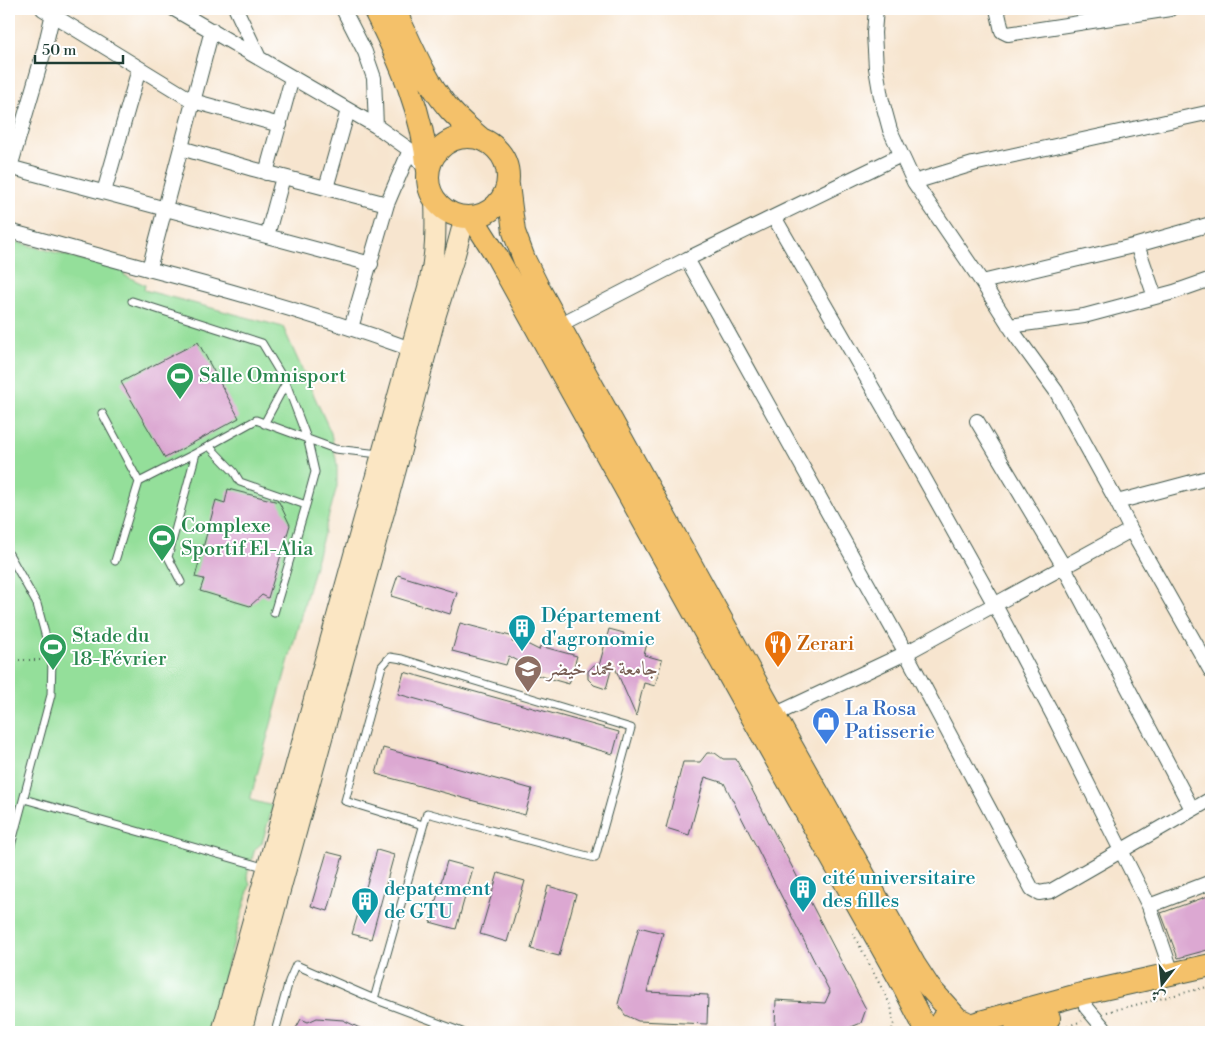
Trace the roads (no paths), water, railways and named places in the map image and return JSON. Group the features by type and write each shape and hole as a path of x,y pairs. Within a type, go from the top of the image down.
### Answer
{"main road":[{"path":"374,9 405,75 415,104 426,151 430,191 435,200 443,208 454,214 469,217 482,215 499,203 508,185"},
{"path":"394,9 423,68 446,105 479,137 493,144 503,155 508,170 514,232 522,252 559,325 774,715 921,976 937,998 967,1025"},
{"path":"428,171 432,158 440,147 452,139 465,136 479,137"},
{"path":"222,1032 434,261 436,236 435,200"},
{"path":"241,1032 396,469 436,314 469,217"},
{"path":"469,217 496,255 742,699 904,985 928,1032 941,1020 967,1025 1085,993 1211,965"},
{"path":"1015,1032 1089,1012 1114,999 1211,976"}],"street":[{"path":"174,9 376,126 410,150 428,171"},
{"path":"236,9 259,58"},
{"path":"343,9 365,52 374,78 376,126"},
{"path":"876,9 874,33 881,97 890,130 914,182 982,282 1009,326 1056,391 1131,530 1211,671"},
{"path":"997,9 1002,31 1012,34 1170,9"},
{"path":"280,125 193,101 139,69 50,11 44,51 9,168 166,208 371,264"},
{"path":"149,269 212,30"},
{"path":"104,192 139,69"},
{"path":"266,173 292,78"},
{"path":"326,188 348,110"},
{"path":"914,182 973,164 1211,112"},
{"path":"181,148 266,173 387,204"},
{"path":"351,328 387,204 410,150"},
{"path":"559,325 687,259 901,155"},
{"path":"267,236 283,177"},
{"path":"774,217 909,451 1054,717 1149,906 1172,973"},
{"path":"982,282 1137,245 1211,224"},
{"path":"9,231 149,269 351,328 411,348"},
{"path":"1137,245 1155,297"},
{"path":"687,259 906,653 1032,889 1039,893 1047,893 1122,852 1211,799"},
{"path":"1009,326 1084,316 1211,280"},
{"path":"977,421 1064,567 1192,809"},
{"path":"1117,502 1211,477"},
{"path":"774,715 906,653 1131,530"},
{"path":"1149,906 1211,882"},
{"path":"1089,1012 1107,1032"}],"lane":[{"path":"132,301 262,343 286,383 308,441 315,472 274,613"},
{"path":"264,424 286,383"},
{"path":"102,413 139,482 115,561"},
{"path":"139,482 256,420 334,450 382,455"},
{"path":"209,446 234,472 240,482 306,505"},
{"path":"181,582 168,557 196,453"},
{"path":"9,554 37,604 52,660 51,695 9,853"},
{"path":"374,999 423,825 426,812 595,858 631,728 390,657 382,666 346,801 423,825"},
{"path":"24,799 267,868"},
{"path":"275,1032 288,981 296,965 374,999 462,1032"}],"place":[{"name":"Salle Omnisport","path":"180,400"},
{"name":"Complexe Sportif El-Alia","path":"162,562"},
{"name":"Département d'agronomie","path":"522,652"},
{"name":"Zerari","path":"778,668"},
{"name":"Stade du 18-Février","path":"53,671"},
{"name":"جامعة محمد خيضر","path":"528,693"},
{"name":"La Rosa Patisserie","path":"826,745"},
{"name":"cité universitaire des filles","path":"803,913"},
{"name":"depatement de GTU","path":"365,925"}]}
